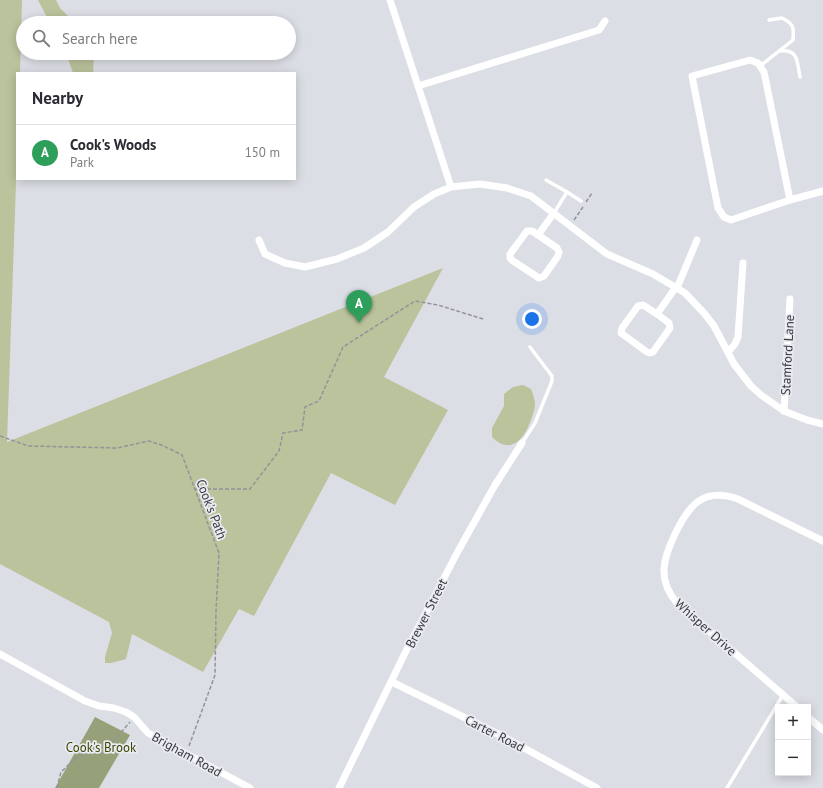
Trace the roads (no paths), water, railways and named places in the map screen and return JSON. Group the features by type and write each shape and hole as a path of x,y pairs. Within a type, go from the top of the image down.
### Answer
{"street":[{"path":"390,0 451,187"},
{"path":"418,86 600,30 605,20"},
{"path":"790,200 764,72 760,66 750,60 692,76 718,208 724,217 731,220 790,200 823,191"},
{"path":"259,240 265,254 285,263 305,266 337,259 364,248 388,232 414,207 434,194 451,187 480,184 507,188 530,196 607,254 653,274 677,288 689,297 704,313 721,338 734,364 751,386 766,400 784,411 807,420 823,424"},
{"path":"538,234 554,213"},
{"path":"527,231 532,231 538,234 559,252 558,256 544,276 539,278 512,261 510,256 527,231"},
{"path":"657,314 677,288 697,240"},
{"path":"728,352 735,344 738,337 743,263"},
{"name":"Stamford Lane","path":"784,411 790,299"},
{"path":"643,305 657,314 668,322 670,328 653,352 647,352 621,333 622,328 638,306 643,305"},
{"name":"Brewer Street","path":"339,788 407,649 457,553 495,486 522,444"},
{"name":"Whisper Drive","path":"794,704 673,598 665,581 664,569 666,556 685,513 698,501 715,495 738,499 823,541"},
{"name":"Brigham Road","path":"0,654 85,701 99,706 120,709 134,717 148,733 250,788"},
{"name":"Carter Road","path":"392,682 502,736 597,788"},
{"path":"811,720 823,730"}],"lane":[{"path":"760,66 793,40 794,29 790,22 782,18 769,20"},
{"path":"779,51 787,50 792,52 796,57 800,77"},
{"path":"546,180 581,201"},
{"path":"554,213 567,192"},
{"path":"522,444 535,423 552,381 552,376 530,347"},
{"path":"727,788 783,695"}],"place":[{"name":"Cook's Woods","path":"359,323"}],"park label":[{"name":"Cook's Brook","path":"101,747"}]}
